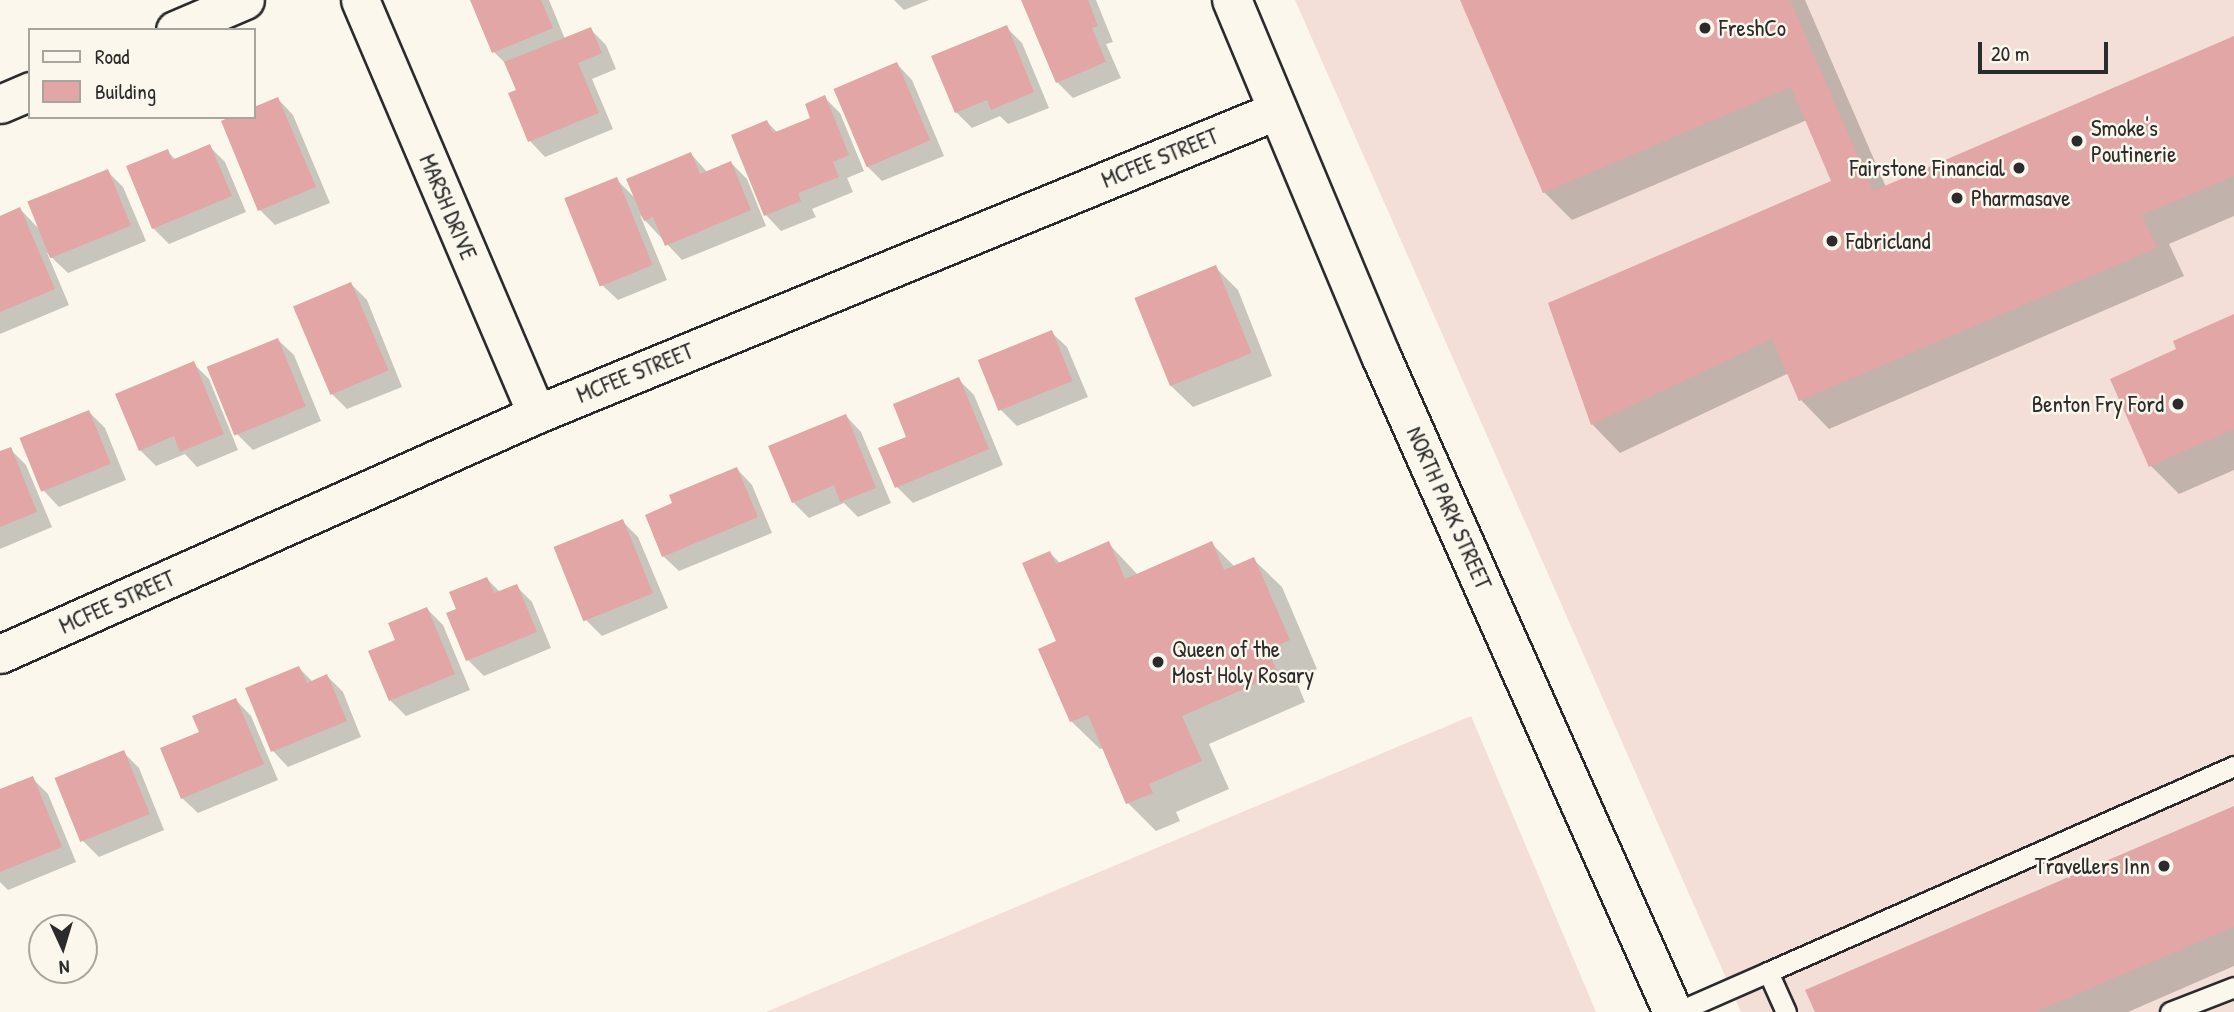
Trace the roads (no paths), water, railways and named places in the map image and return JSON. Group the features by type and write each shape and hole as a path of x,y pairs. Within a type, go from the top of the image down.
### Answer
{"street":[{"path":"180,28 245,0"},
{"name":"MARSH DRIVE","path":"360,0 537,414"},
{"name":"NORTH PARK STREET","path":"1232,0 1392,380 1675,1012"},
{"path":"0,104 28,92"},
{"name":"MCFEE STREET","path":"0,654 537,414 1278,110"}],"lane":[{"path":"1675,1012 2234,766"},
{"path":"1768,972 1786,1012"},
{"path":"2170,1012 2234,987"}],"place":[{"name":"FreshCo","path":"1705,28"},
{"name":"Smoke's Poutinerie","path":"2077,141"},
{"name":"Fairstone Financial","path":"2019,168"},
{"name":"Pharmasave","path":"1957,198"},
{"name":"Fabricland","path":"1832,241"},
{"name":"Benton Fry Ford","path":"2178,404"},
{"name":"Queen of the Most Holy Rosary","path":"1158,662"},
{"name":"Travellers Inn","path":"2164,866"}]}
